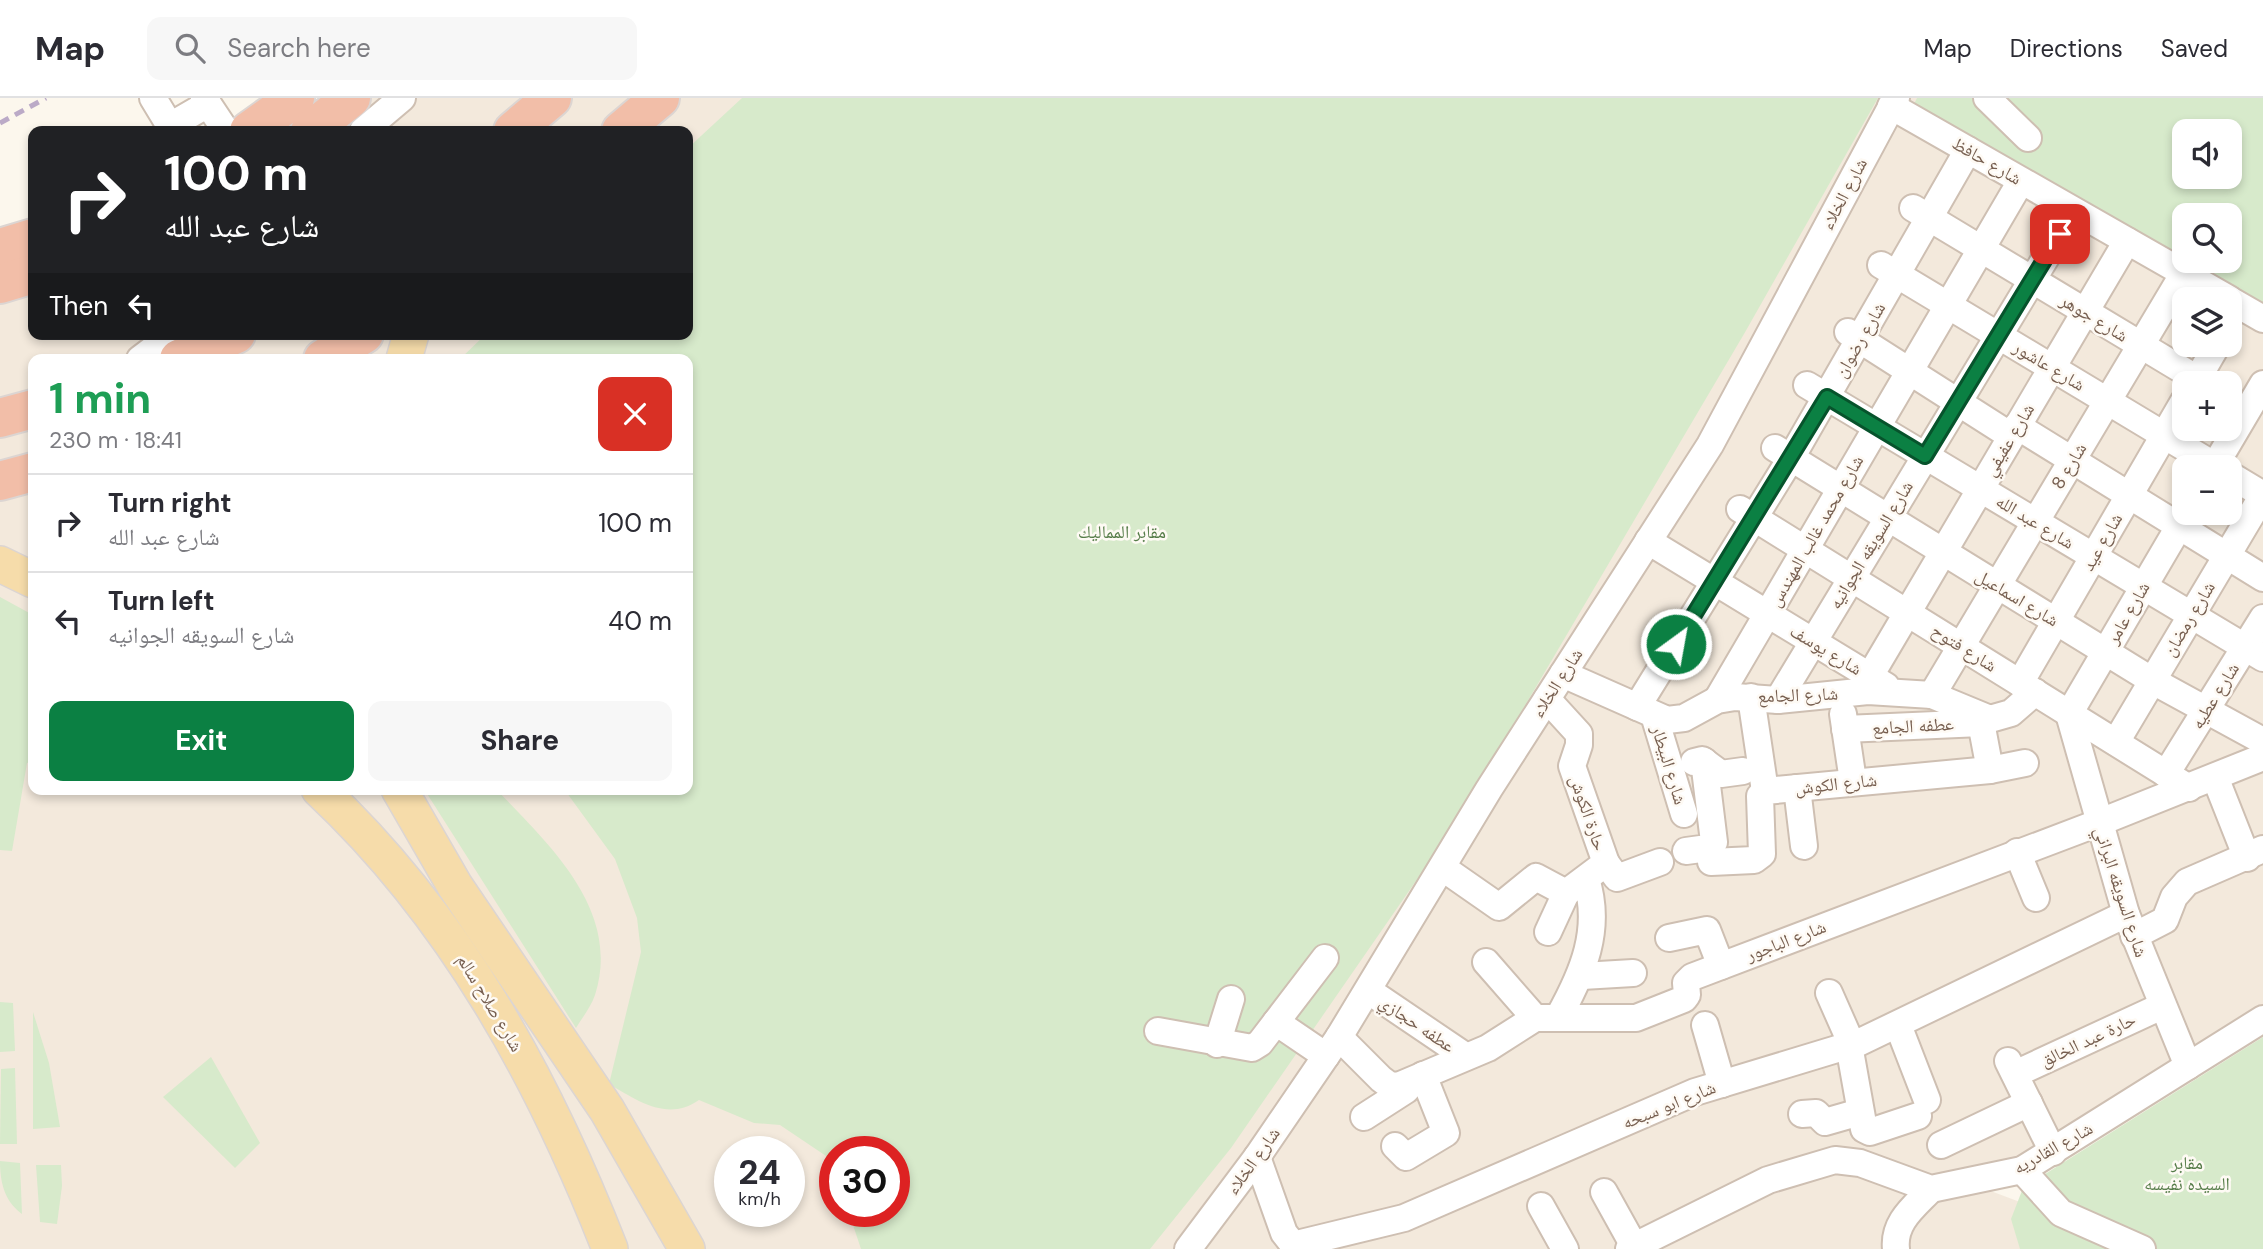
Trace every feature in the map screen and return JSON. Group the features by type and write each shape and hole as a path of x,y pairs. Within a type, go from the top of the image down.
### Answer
{"highway":[{"path":"256,126 295,98"},
{"path":"316,126 351,98"},
{"path":"519,126 552,98"},
{"path":"627,126 660,98"},
{"path":"0,248 28,240"},
{"path":"0,284 28,276"},
{"path":"190,354 222,340"},
{"path":"331,354 354,340"},
{"path":"0,418 28,410"},
{"path":"0,481 28,473"}],"main road":[{"path":"0,564 28,578"},
{"name":"شارع صلاح سالم","path":"325,795 375,845 423,900 476,977 547,1105 597,1214 610,1249"},
{"name":"شارع صلاح سالم","path":"403,795 455,886 607,1110 687,1249"},
{"path":"585,1249 597,1214"}],"street":[{"path":"153,98 170,126"},
{"path":"369,126 402,98"},
{"path":"1987,98 2028,138"},
{"path":"176,126 206,101 223,126"},
{"name":"شارع حافظ","path":"1894,102 1968,150 2172,266"},
{"name":"شارع الخلاء","path":"1188,1249 1257,1157 1333,1047 1547,699 1710,444 1894,102"},
{"name":"شارع رضوان","path":"1645,711 1715,581 1747,513 1817,391 1854,336 1922,214 1968,150"},
{"name":"شارع محمد غالب المهندس","path":"1717,700 2021,181"},
{"name":"شارع السويقه الجوانيه","path":"1778,700 2074,211"},
{"name":"شارع جوهر","path":"1922,214 2141,346 2174,371"},
{"name":"شارع عفيفي","path":"1870,676 2127,241"},
{"name":"شارع عاشور","path":"1889,270 2196,455"},
{"name":"شارع حافظ","path":"2184,273 2204,287"},
{"name":"شارع 8","path":"1932,695 2184,273"},
{"name":"شارع حافظ","path":"2242,311 2263,319"},
{"path":"1854,336 1958,402 2073,460 2130,495 2172,514"},
{"path":"146,354 165,340"},
{"path":"2226,455 2247,409 2263,384"},
{"name":"شارع عبد الله","path":"1817,391 2254,652"},
{"name":"شارع عيد","path":"2027,688 2056,622 2172,423"},
{"name":"شارع اسماعيل","path":"1783,453 2152,681 2263,741"},
{"name":"شارع عاشور","path":"2242,483 2263,495"},
{"name":"شارع رمضان","path":"2116,743 2263,495"},
{"name":"شارع فتوح","path":"1747,513 2178,781"},
{"name":"شارع عامر","path":"2069,713 2180,525"},
{"path":"2190,525 2227,555 2263,578"},
{"name":"شارع يوسف","path":"1648,541 1897,693"},
{"name":"شارع عطيه","path":"2178,781 2206,710 2254,652 2263,618"},
{"name":"شارع الجامع","path":"1563,674 1645,711 1676,721 1717,700 1751,697 1778,700 1868,691 1932,695 1981,720"},
{"path":"1990,771 1981,720 2003,717 2027,688"},
{"path":"1840,695 1853,781"},
{"path":"1711,862 1754,860 1762,854 1759,796 1765,792 1751,697"},
{"name":"حارة الكوش","path":"1547,699 1579,734 1579,745 1572,766 1586,879"},
{"name":"شارع البيطار","path":"1645,711 1671,772 1684,814"},
{"name":"شارع السويقه البراني","path":"2069,713 2098,823 2130,925 2165,999 2188,1066"},
{"name":"عطفه الجامع","path":"1845,729 1981,720"},
{"name":"شارع الباجور","path":"1547,1017 1601,1020 1647,1015 1684,999 1689,979 2098,823 2178,781 2215,777 2263,757"},
{"path":"1671,772 1704,761"},
{"path":"1704,761 1719,773 1743,771"},
{"path":"1686,851 1708,848 1714,842 1704,761"},
{"name":"شارع الكوش","path":"1765,792 1853,781 1990,771 2025,763"},
{"path":"2215,777 2255,854"},
{"path":"1797,788 1804,846"},
{"path":"2017,852 2036,898"},
{"name":"شارع ابو سبحه","path":"1257,1157 1284,1233 1292,1246 1373,1239 1454,1198 1650,1110 1722,1084 1851,1045 2130,925 2165,920 2174,897 2187,882 2255,854"},
{"path":"1443,868 1499,907 1536,877 1617,878 1660,862"},
{"path":"1549,932 1586,879"},
{"path":"1276,1022 1333,1047 1389,1085 1398,1086 1494,1045 1547,1017 1582,976 1589,952 1592,898 1586,879"},
{"path":"1669,938 1707,930 1721,966"},
{"path":"1158,1031 1217,1044 1252,1048 1276,1022 1325,958"},
{"path":"1486,962 1547,1017"},
{"path":"1582,976 1633,972"},
{"name":"عطفه حجازي","path":"1369,991 1465,1056"},
{"path":"1829,993 1851,1045 1860,1112 1864,1129 1870,1132 1923,1108 1898,1025"},
{"path":"1217,1044 1231,999"},
{"name":"حارة عبد الخالق","path":"2029,1103 2011,1067 2165,999"},
{"name":"شارع القادريه","path":"1931,1189 2022,1170 2263,1019"},
{"path":"1705,1025 1722,1084"},
{"path":"1364,1117 1406,1090 1419,1077"},
{"path":"1395,1146 1406,1157 1446,1133 1419,1077"},
{"path":"1941,1145 2029,1103 2053,1152"},
{"path":"1802,1114 1816,1113 1825,1122 1860,1112"},
{"path":"1604,1192 1632,1248 1768,1180 1835,1160 1860,1163 1931,1189 1900,1222 1896,1242 1872,1249"},
{"path":"2022,1170 2061,1213 2142,1249"},
{"path":"1541,1206 1565,1249"}],"shaded area":[{"path":"338,98 2263,98 2263,1013 1988,1190 2145,1249 0,1249 0,278 28,269 28,340 693,340 693,126 303,126"}],"green space":[{"name":"مقابر المماليك","path":"742,98 1878,98 1744,334 1454,826 1231,1148 1150,1249 861,1249 854,1227 910,1227 910,1136 819,1136 819,1151 805,1142 805,1136 796,1136 780,1125 754,1123 699,1100 676,1109 653,1107 609,1084 641,952 637,918 615,859 568,795 693,795 693,354 465,354 480,340 693,340 693,143"},
{"path":"1917,98 2263,98 2263,305 2242,293 2242,287 2231,287 2206,273 2242,273 2242,203 2172,203 2172,254 1912,108"},
{"path":"0,597 28,612 28,763 12,851 0,850"},
{"path":"428,795 502,795 558,856 576,881 590,907 598,935 601,964 595,995 576,1028"},
{"path":"0,1002 13,1003 15,1051 0,1052"},
{"path":"33,1012 49,1063 60,1127 33,1129"},
{"name":"مقابر السيده نفيسه","path":"2263,1037 2263,1249 2020,1249 2011,1219 2023,1188"},
{"path":"211,1057 260,1143 235,1168 163,1097"},
{"path":"15,1068 17,1144 0,1144 1,1069"},
{"path":"0,1161 20,1163 22,1214 11,1203 4,1190"},
{"path":"36,1165 61,1165 62,1186 57,1224 40,1222"}],"railway":[{"path":"0,123 46,98"}],"route":[{"path":"1676,644 1827,397 1925,456 2060,234"}]}
